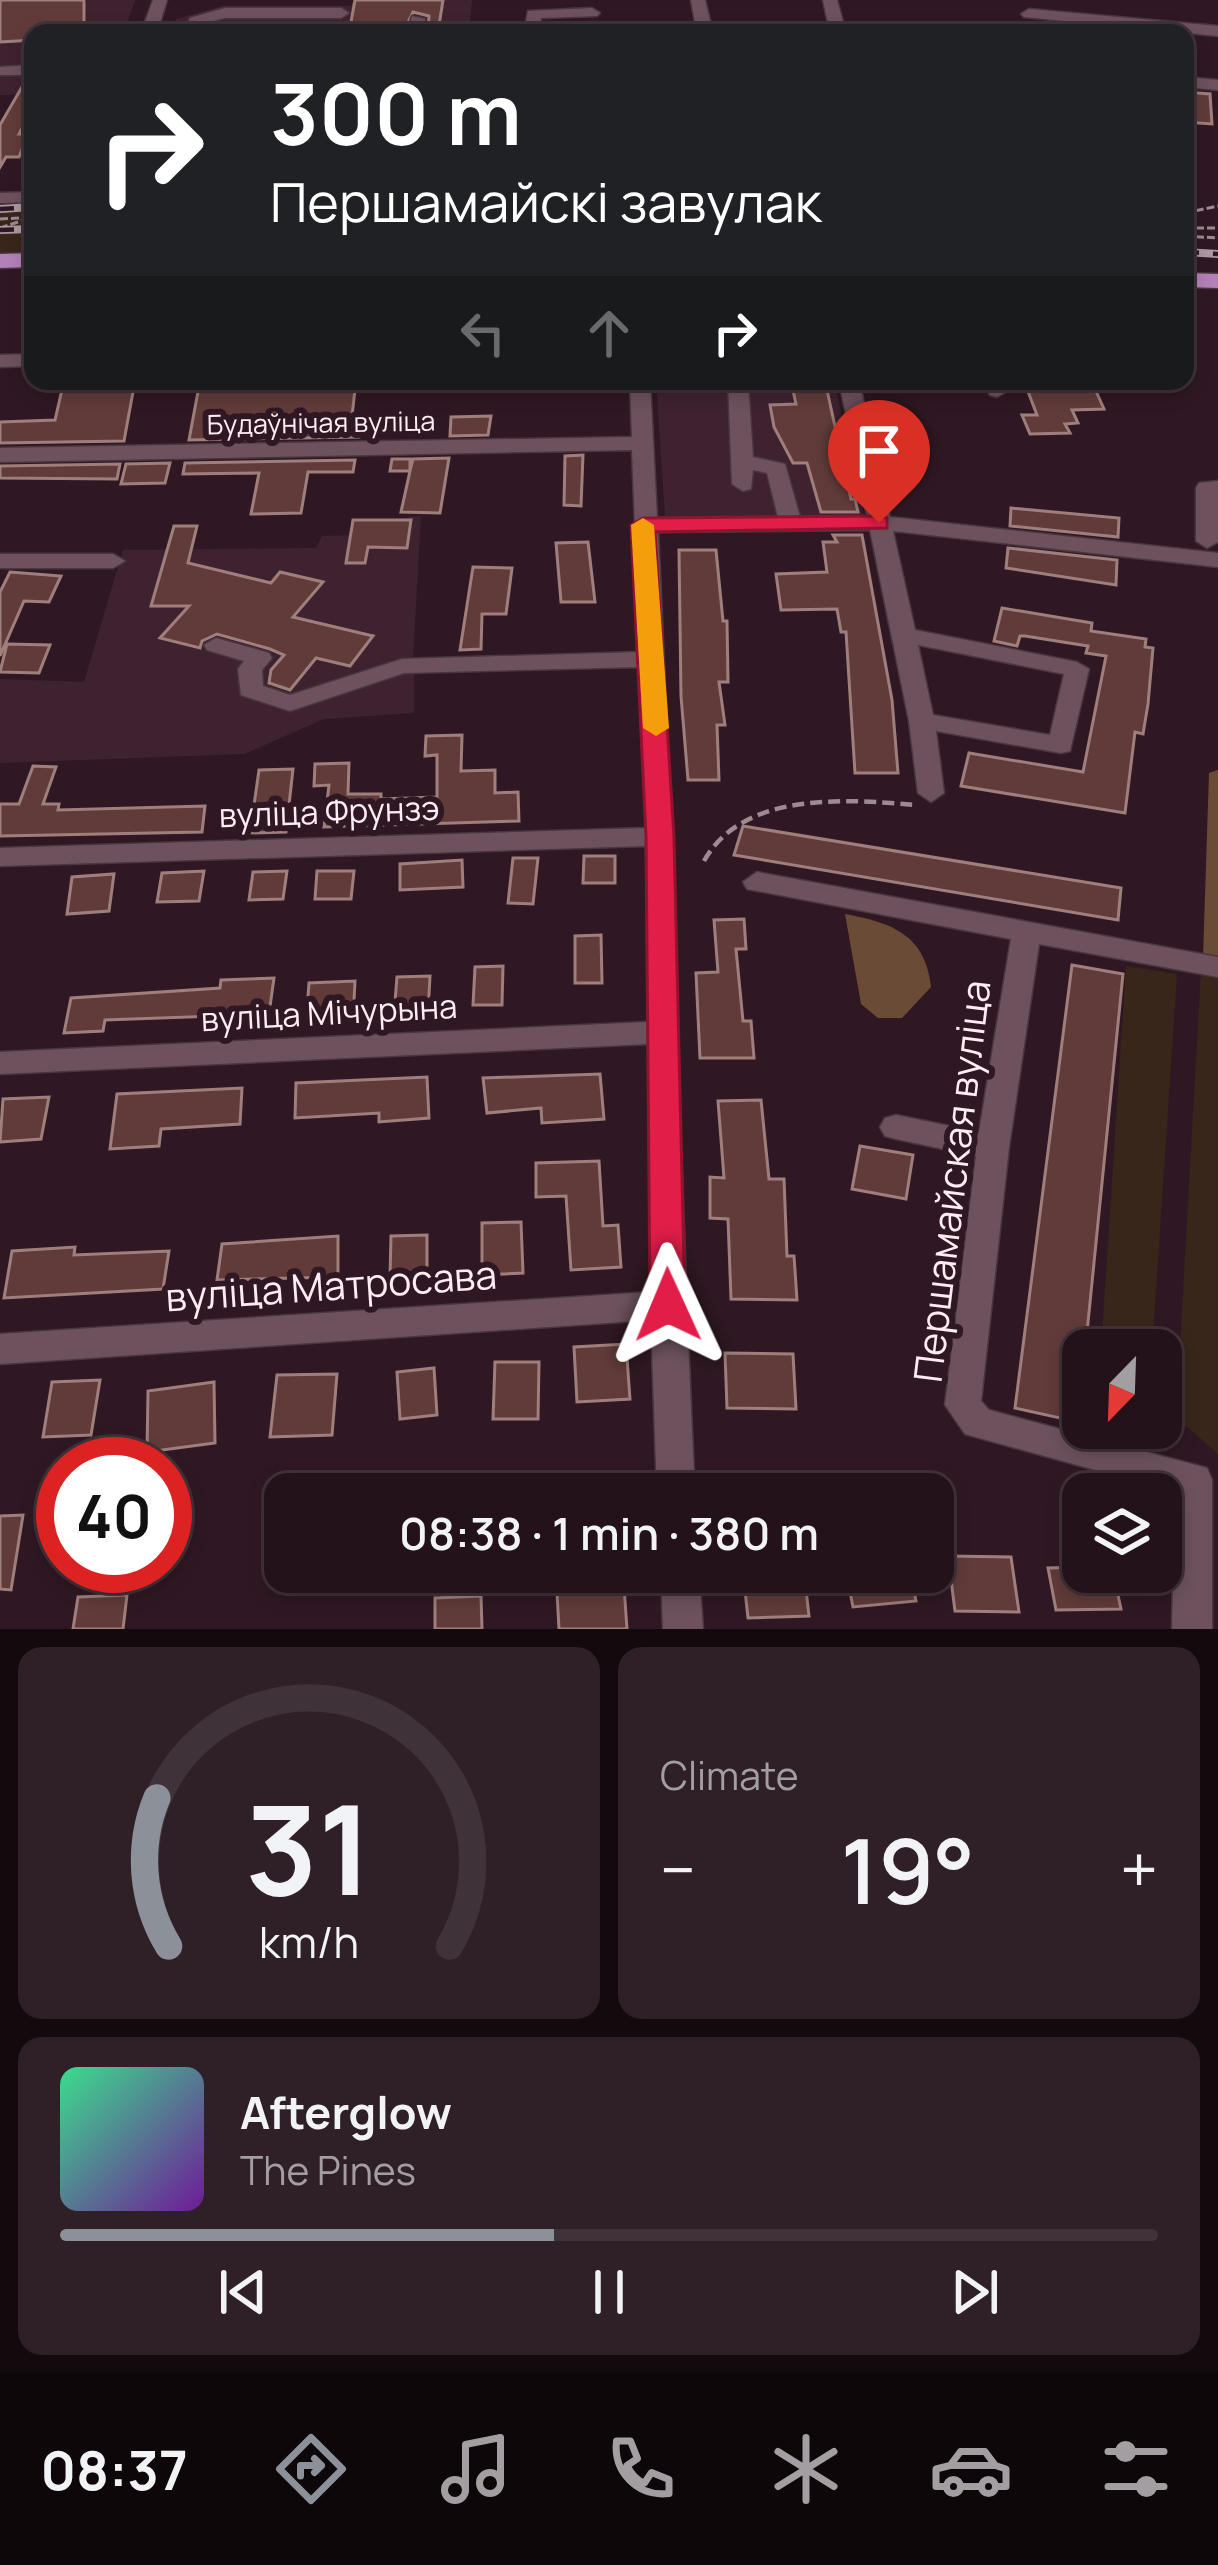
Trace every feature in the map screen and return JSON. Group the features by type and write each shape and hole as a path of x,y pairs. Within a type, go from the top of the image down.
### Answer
{"street":[{"path":"533,24 533,14 590,6"},
{"path":"1026,7 1119,24"},
{"path":"195,24 225,13 340,13"},
{"path":"3,71 24,70"},
{"path":"640,390 660,837 675,1473"},
{"path":"738,390 742,473 777,469 791,524"},
{"path":"851,390 922,721 931,800"},
{"name":"Будаўнічая вуліца","path":"0,455 643,443"},
{"path":"643,525 879,523 1212,551 1207,488 1218,488"},
{"path":"0,561 113,560"},
{"path":"902,634 1077,669 1061,745 922,721"},
{"path":"216,645 260,658 250,669 250,690 290,704 402,666 653,659"},
{"name":"вуліца Фрунзэ","path":"0,857 660,837"},
{"path":"757,882 1218,967"},
{"name":"Першамайская вуліца","path":"1026,933 993,1147 963,1405 978,1423 1194,1480 1192,1629"},
{"name":"вуліца Мічурына","path":"0,1064 662,1032"},
{"path":"896,1127 993,1147"},
{"name":"вуліца Матросава","path":"0,1349 668,1305"},
{"path":"681,1593 683,1629"}],"path":[{"path":"704,861 709,843 720,830 764,813 931,800"}],"shaded area":[{"path":"87,0 135,0 127,24 24,24 24,94 0,95 0,4 85,4"},
{"path":"354,0 472,0 470,24 174,24 176,19 223,6 351,6"},
{"path":"24,202 24,253 0,254 0,203"},
{"path":"657,390 836,390 864,516 665,516"},
{"path":"421,516 413,657 498,656 498,667 414,670 414,713 324,719 244,754 0,763 0,679 84,682 123,550 316,548 322,536 388,534 408,517"},
{"path":"1218,770 1218,959 1203,957 1209,773"},
{"path":"845,914 892,927 922,955 931,987 902,1018 878,1018 861,1004"},
{"path":"1126,966 1177,974 1153,1329 1102,1329"},
{"path":"1201,971 1218,973 1218,1454 1182,1422 1181,1329"}],"building":[{"path":"0,0 84,0 84,24 24,24 24,41 0,42"},
{"path":"355,0 443,0 439,24 428,24 429,16 413,12 407,24 351,24"},
{"path":"24,83 24,125 19,134 24,134 24,144 19,157 6,157 0,167 0,125"},
{"path":"1194,93 1210,94 1212,124 1194,123"},
{"path":"62,390 133,390 124,441 0,443 0,422 55,420"},
{"path":"198,390 355,390 352,416 362,416 359,437 189,440"},
{"path":"793,390 827,390 858,512 821,512 807,463 793,463 774,427 770,405 796,404"},
{"path":"1027,390 1095,390 1104,409 1072,410 1078,423 1065,424 1070,433 1030,434 1022,415 1037,415"},
{"path":"491,416 488,435 450,436 451,417"},
{"path":"583,455 581,506 564,505 565,456"},
{"path":"449,458 440,513 401,512 413,459"},
{"path":"392,459 410,459 410,471 390,471"},
{"path":"355,460 353,472 308,472 301,513 251,514 259,473 183,474 185,463"},
{"path":"170,463 165,483 121,484 126,464"},
{"path":"120,464 117,479 0,478 0,466"},
{"path":"1011,508 1119,518 1118,537 1010,526"},
{"path":"353,520 411,520 407,548 368,547 365,563 346,563"},
{"path":"174,526 197,526 188,563 271,583 280,572 323,582 293,617 373,636 350,666 316,658 290,690 269,683 271,670 284,655 270,649 217,634 202,641 200,648 160,638 189,606 151,606"},
{"path":"833,535 862,535 892,700 898,773 855,773 846,632 841,632 837,609 781,610 776,574 827,572 823,542 837,542"},
{"path":"588,542 595,602 561,602 556,543"},
{"path":"1008,548 1117,560 1116,585 1006,568"},
{"path":"679,550 716,550 723,621 727,621 728,682 719,682 725,725 717,725 719,780 688,780 681,696"},
{"path":"473,567 512,568 506,614 482,614 481,649 460,650"},
{"path":"10,572 61,576 49,602 24,601 0,656 0,592"},
{"path":"1002,608 1092,623 1091,631 1146,639 1145,647 1153,648 1143,734 1135,732 1125,813 961,786 969,753 1083,772 1106,656 1086,653 1088,646 1025,636 1020,636 1017,646 994,641"},
{"path":"7,644 50,645 39,673 0,672"},
{"path":"462,735 461,771 495,770 495,793 518,792 519,821 324,827 329,785 314,786 315,764 349,763 348,794 381,794 381,799 437,797 437,755 425,756 426,736"},
{"path":"33,766 56,767 43,804 59,804 58,810 205,806 202,832 0,836 0,804 19,804"},
{"path":"293,769 286,832 250,833 259,770"},
{"path":"743,826 1121,888 1118,920 734,855"},
{"path":"584,856 615,856 615,883 583,883"},
{"path":"513,858 538,858 533,904 508,903"},
{"path":"462,860 463,887 400,890 400,864"},
{"path":"204,871 199,901 157,902 162,873"},
{"path":"287,871 283,899 249,900 253,872"},
{"path":"317,871 354,871 351,899 315,899"},
{"path":"114,874 109,911 67,914 72,877"},
{"path":"744,919 746,949 736,949 743,1021 751,1021 754,1058 700,1058 696,973 718,972 714,920"},
{"path":"601,935 602,983 575,983 575,936"},
{"path":"1072,965 1123,974 1087,1329 1062,1329 1062,1418 1015,1408"},
{"path":"503,966 502,1005 473,1005 475,967"},
{"path":"430,976 428,1013 394,1014 397,977"},
{"path":"274,978 268,1021 215,1022 215,1016 105,1020 103,1031 64,1033 71,998 220,988 221,980"},
{"path":"355,981 353,1021 306,1023 309,983"},
{"path":"600,1074 604,1119 542,1123 541,1108 487,1113 483,1078"},
{"path":"427,1077 429,1118 379,1122 379,1113 295,1118 296,1083"},
{"path":"242,1088 240,1124 161,1129 159,1146 110,1149 117,1094"},
{"path":"49,1097 41,1139 0,1142 3,1099"},
{"path":"761,1100 769,1179 784,1179 787,1256 794,1256 797,1300 731,1299 728,1219 710,1218 710,1177 724,1178 718,1101"},
{"path":"860,1146 913,1155 906,1199 852,1189"},
{"path":"599,1161 603,1226 618,1225 621,1267 571,1270 566,1196 536,1197 536,1163"},
{"path":"521,1222 523,1273 482,1275 482,1223"},
{"path":"427,1235 427,1276 390,1277 391,1236"},
{"path":"338,1236 338,1277 217,1280 222,1244"},
{"path":"75,1247 74,1255 169,1251 163,1289 4,1298 12,1251"},
{"path":"626,1344 630,1399 577,1402 574,1347"},
{"path":"725,1353 793,1354 796,1409 727,1408"},
{"path":"495,1362 539,1362 538,1419 493,1419"},
{"path":"434,1368 437,1415 400,1419 397,1372"},
{"path":"337,1374 332,1435 270,1437 277,1375"},
{"path":"100,1380 91,1435 43,1437 52,1382"},
{"path":"214,1382 215,1443 192,1446 192,1437 147,1437 148,1391"},
{"path":"23,1515 11,1590 0,1589 0,1516"},
{"path":"954,1556 1011,1557 1019,1612 955,1611"},
{"path":"1048,1568 1062,1568 1062,1593 1118,1593 1121,1609 1056,1610"},
{"path":"557,1593 624,1593 627,1629 559,1629"},
{"path":"745,1593 806,1593 809,1616 748,1618"},
{"path":"850,1593 914,1593 916,1601 853,1607"},
{"path":"127,1595 123,1629 73,1629 78,1597"},
{"path":"481,1596 482,1629 435,1629 435,1598"}],"railway":[{"path":"0,209 24,208"},
{"path":"0,230 24,229"},
{"path":"1194,253 1218,254"}],"slow traffic":[{"path":"643,525 656,728"}],"route":[{"path":"668,1305 660,837 643,525 879,523"}]}
